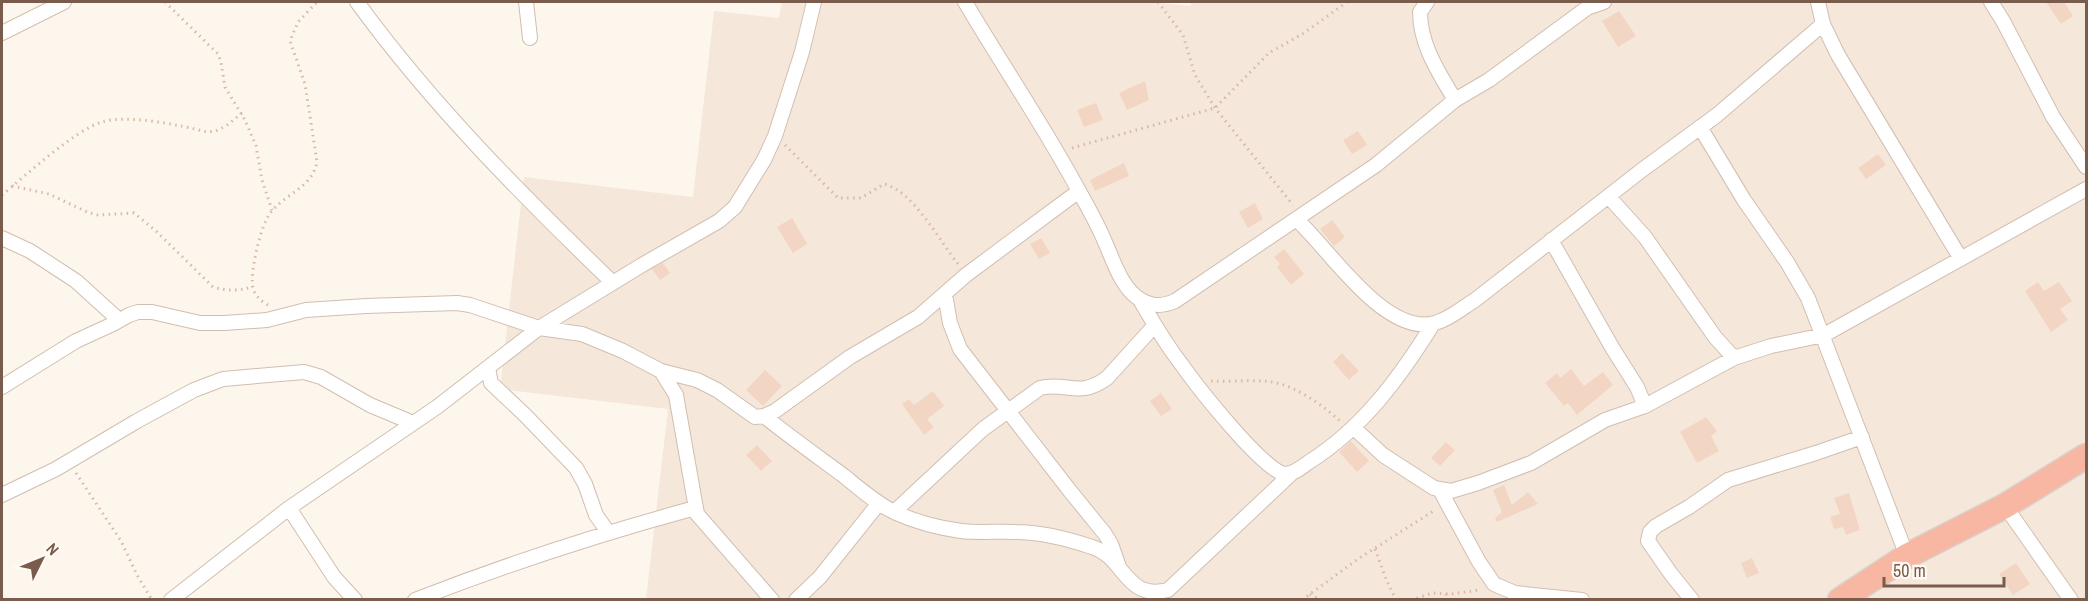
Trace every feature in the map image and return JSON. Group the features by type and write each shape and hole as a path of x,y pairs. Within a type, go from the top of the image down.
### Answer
{"highway":[{"path":"1840,600 1907,556 2005,506 2086,456"}],"street":[{"path":"2,33 64,2"},
{"path":"357,2 388,44 477,148 613,283"},
{"path":"526,2 530,38"},
{"path":"171,600 289,508 413,423 539,328 719,221 735,207 759,169 775,136 797,69 814,2"},
{"path":"964,2 1079,191 1105,240 1121,278 1140,299 1194,381 1264,461 1282,474 1291,474"},
{"path":"1427,2 1420,12 1425,44 1455,100"},
{"path":"1140,299 1158,306 1165,306 1175,301 1376,165 1455,100 1489,80 1587,8 1604,2"},
{"path":"1818,2 1823,24 1855,84 1960,258"},
{"path":"1990,2 2003,21 2053,117 2086,166"},
{"path":"1300,218 1358,286 1379,304 1398,318 1422,325 1433,324 1475,300 1609,197 1700,127 1823,24"},
{"path":"1700,127 1808,298 1907,556"},
{"path":"1443,495 1531,463 1605,420 1645,406 1734,358 1771,346 1824,335 2086,189"},
{"path":"2,387 76,341 138,312 152,312 200,323 243,322 275,318 299,311 457,303 470,305 539,328 582,334 623,351 661,371 697,380 717,390 751,415 764,416 775,411 850,357 918,317 966,275 1079,191"},
{"path":"1609,197 1645,237 1715,337 1734,358"},
{"path":"2,238 30,251 76,281 119,320"},
{"path":"1551,240 1637,387 1645,406"},
{"path":"945,294 950,323 960,349 1105,534 1112,544 1121,572"},
{"path":"764,416 894,512 961,531 1017,532 1070,541 1095,548 1114,563 1144,593 1156,594 1168,590 1291,474 1321,455 1353,429 1401,373 1433,324"},
{"path":"894,512 983,429 1040,388 1048,386 1082,390 1097,385 1107,378 1155,325"},
{"path":"488,368 490,383 525,414 576,468 585,484 596,515 608,532"},
{"path":"661,371 676,395 695,508 703,521 772,600"},
{"path":"2,495 69,461 194,390 223,379 304,372 321,377 370,405 413,423"},
{"path":"1353,429 1402,469 1443,495 1488,578 1500,587 1515,593 1582,600"},
{"path":"1692,600 1648,541 1650,532 1656,526 1728,480 1862,437"},
{"path":"796,600 820,577 879,503"},
{"path":"2005,506 2071,600"},
{"path":"289,508 334,577 355,600"},
{"path":"415,600 497,568 608,532 695,508"}],"path":[{"path":"165,2 218,54 225,87 242,113 256,146 262,180 272,210"},
{"path":"299,311 268,305 261,300 252,287 259,237 264,222 272,210 304,185 315,170 317,162 305,84 290,41 298,22 317,2"},
{"path":"1158,2 1183,35 1195,75 1215,108 1300,218"},
{"path":"1056,153 1215,108 1269,53 1304,33 1347,2"},
{"path":"2,195 84,131 105,121 148,121 207,132 226,126 242,113"},
{"path":"775,136 838,198 861,198 884,184 894,186 906,196 966,275"},
{"path":"12,186 49,194 98,215 134,213 156,231 213,287 225,291 252,287"},
{"path":"1194,381 1264,381 1280,384 1315,401 1353,429"},
{"path":"69,461 121,541 152,600"},
{"path":"1302,600 1426,517 1443,495"},
{"path":"1375,549 1396,600"},
{"path":"1411,600 1432,593 1446,594 1500,587"},
{"path":"1310,594 1320,600"},
{"path":"1446,594 1447,600"}],"shaded area":[{"path":"782,2 1152,2 1191,6 1191,2 2086,2 2086,599 646,599 668,409 500,389 524,177 693,197 714,11 779,18"}],"building":[{"path":"2046,2 2064,2 2073,16 2061,24"},
{"path":"1619,11 1636,36 1618,47 1602,21"},
{"path":"1145,81 1149,100 1127,110 1119,93"},
{"path":"1096,103 1103,120 1084,127 1077,110"},
{"path":"1358,131 1367,145 1352,154 1343,140"},
{"path":"1878,154 1886,165 1866,179 1858,168"},
{"path":"1124,163 1129,176 1095,191 1090,180"},
{"path":"1255,203 1263,219 1248,228 1239,212"},
{"path":"792,218 807,244 793,253 777,227"},
{"path":"1332,220 1345,237 1334,246 1320,229"},
{"path":"1041,238 1050,253 1039,259 1030,244"},
{"path":"1284,249 1304,274 1291,285 1277,267 1280,264 1274,257"},
{"path":"663,263 670,273 660,280 652,269"},
{"path":"2038,282 2044,291 2059,282 2072,301 2060,309 2068,320 2051,332 2025,291"},
{"path":"1342,353 1359,371 1349,380 1333,362"},
{"path":"1571,369 1584,386 1603,372 1613,385 1577,415 1568,403 1564,406 1545,383 1557,373 1560,378"},
{"path":"765,370 782,386 763,406 746,390"},
{"path":"933,391 944,406 927,419 934,427 924,435 902,404 909,399 914,405"},
{"path":"1161,393 1172,409 1161,416 1150,401"},
{"path":"1706,417 1717,431 1711,436 1719,451 1697,463 1680,432"},
{"path":"1351,441 1369,461 1357,472 1339,452"},
{"path":"1446,442 1455,450 1440,466 1431,458"},
{"path":"757,445 772,461 761,471 746,455"},
{"path":"1504,485 1512,505 1528,492 1538,504 1497,522 1495,518 1502,512 1493,490"},
{"path":"1849,493 1860,530 1846,535 1843,527 1834,529 1830,517 1840,514 1834,498"},
{"path":"1752,558 1759,573 1747,578 1741,563"},
{"path":"2016,563 2030,584 2013,595 1999,574"}]}
